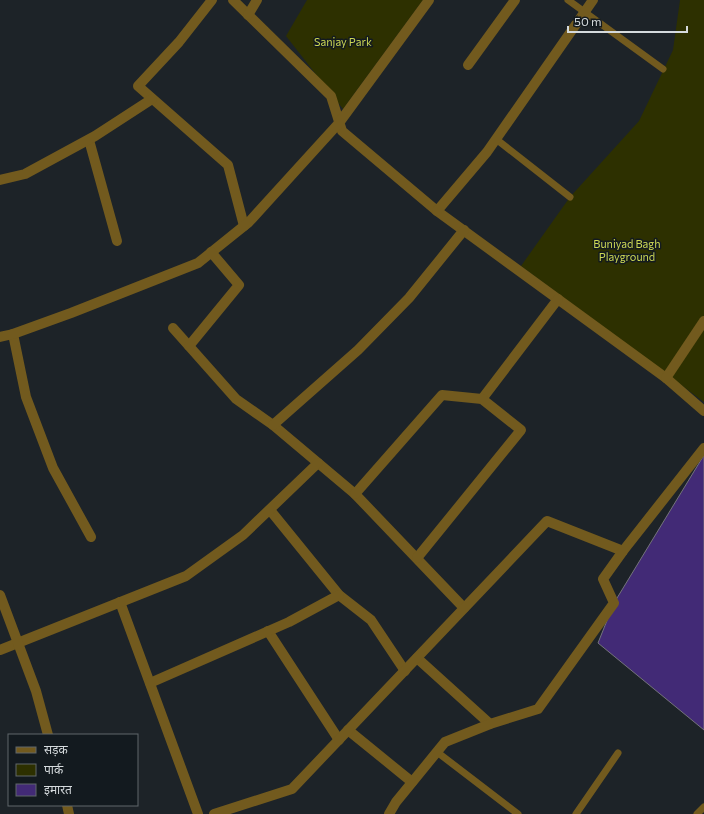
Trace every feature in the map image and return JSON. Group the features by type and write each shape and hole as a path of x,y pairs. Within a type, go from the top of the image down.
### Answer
{"street":[{"path":"212,0 179,42 138,86 228,165 244,226"},
{"path":"233,0 331,96 342,131 437,211 666,378 704,411"},
{"path":"248,15 257,0"},
{"path":"0,337 71,314 198,263 244,226 339,122 429,0"},
{"path":"468,65 514,0"},
{"path":"437,211 487,152 593,0"},
{"path":"0,180 25,174 88,140 152,99"},
{"path":"88,140 117,241"},
{"path":"273,425 358,350 409,298 464,230"},
{"path":"189,346 239,285 211,252"},
{"path":"482,399 558,299"},
{"path":"666,378 704,321"},
{"path":"173,328 236,399 273,425 355,494 464,608"},
{"path":"13,334 26,397 53,468 91,538"},
{"path":"355,494 442,395 482,399 521,430 417,558"},
{"path":"389,814 396,802 445,742 490,724 538,709 614,603 603,579 623,551 704,448"},
{"path":"0,650 186,576 243,536 318,463"},
{"path":"270,510 339,595 371,620 405,671"},
{"path":"214,814 292,789 547,521 623,551"},
{"path":"0,595 36,691 48,734"},
{"path":"150,683 268,631 339,595"},
{"path":"120,602 198,814"},
{"path":"268,631 339,740"},
{"path":"417,658 490,724"},
{"path":"348,730 412,782"}],"lane":[{"path":"568,0 663,70"},
{"path":"496,139 570,197"},
{"path":"437,752 518,814"},
{"path":"576,814 618,753"},
{"path":"697,814 704,807"}],"green space":[{"name":"Sanjay Park","path":"307,0 423,0 343,109 286,36"},
{"name":"Buniyad Bagh Playground","path":"680,0 704,0 704,402 521,266 570,197 639,121 673,50"}],"building":[{"path":"704,455 704,730 598,643 614,603"}]}
